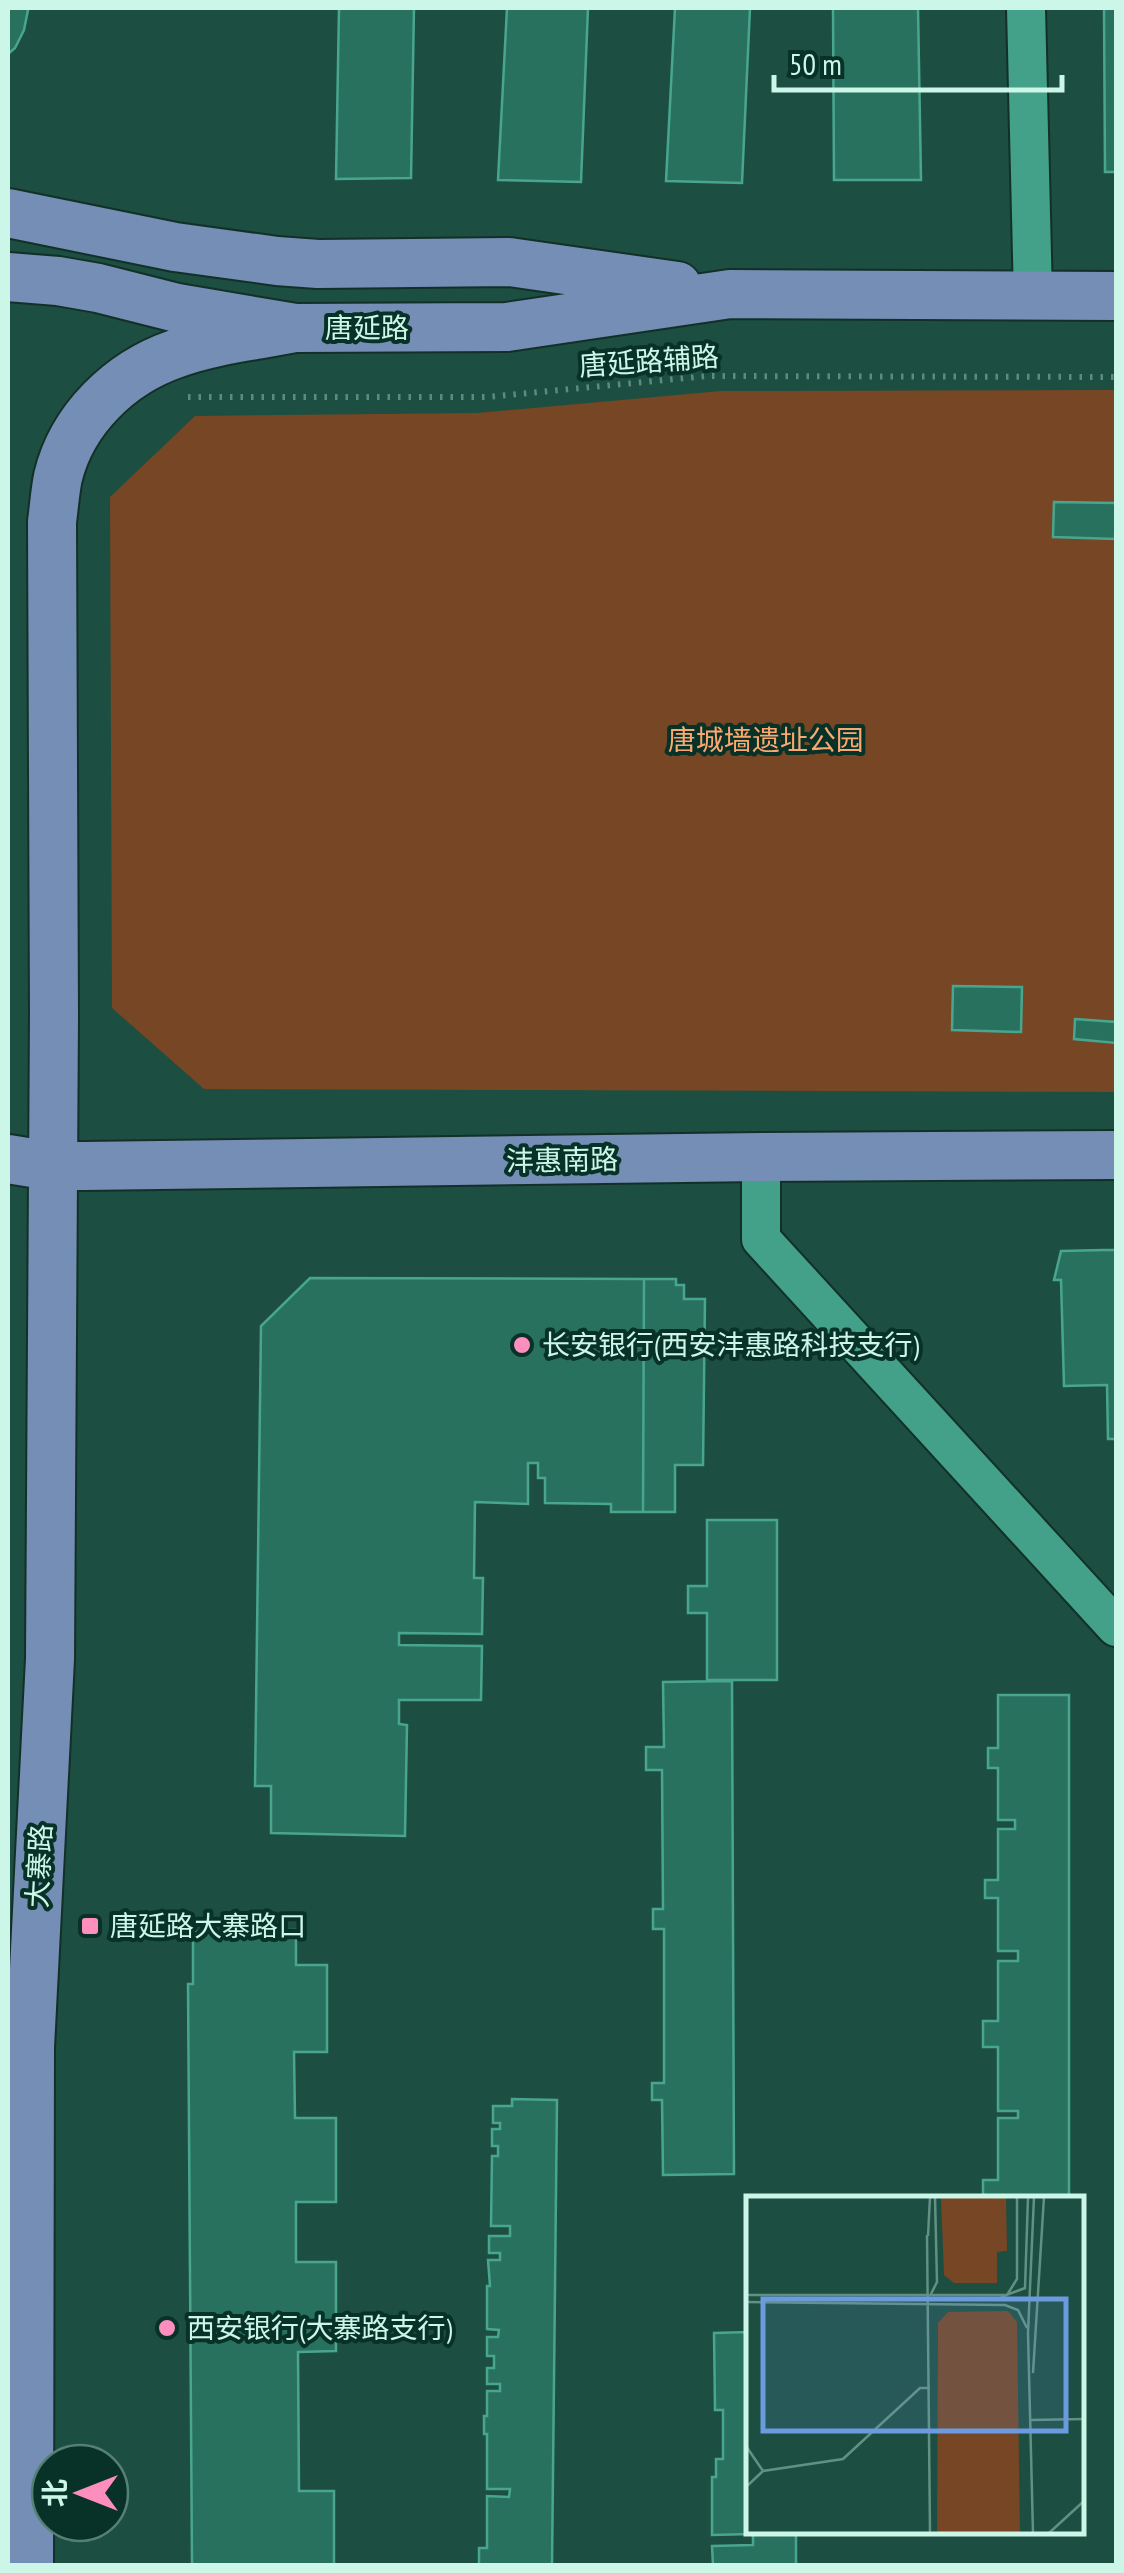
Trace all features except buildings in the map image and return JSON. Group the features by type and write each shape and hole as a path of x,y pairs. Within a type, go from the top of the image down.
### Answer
{"main road":[{"name":"唐延路","path":"8,213 176,247 277,261 509,262 730,294 1116,296"},
{"name":"唐延路","path":"8,277 98,288 177,308 295,328 506,327 730,294"},
{"name":"大寨路","path":"29,2566 30,2047 50,1659 30,1162 54,1015 52,522 58,476 66,454 94,408 118,386 172,354 295,328"},
{"name":"沣惠南路","path":"30,1162 1116,1155"}],"street":[{"path":"1026,8 1034,297"},
{"path":"761,1157 761,1239 1116,1627"}],"path":[{"name":"唐延路辅路","path":"186,397 487,397 708,376 1116,377"}],"green space":[{"name":"唐城墙遗址公园","path":"1116,390 1116,1092 204,1089 112,1008 110,497 195,416 477,413 721,391"}],"place":[{"name":"长安银行(西安沣惠路科技支行)","path":"522,1345"},
{"name":"唐延路大寨路口","path":"90,1926"},
{"name":"西安银行(大寨路支行)","path":"167,2328"}]}
